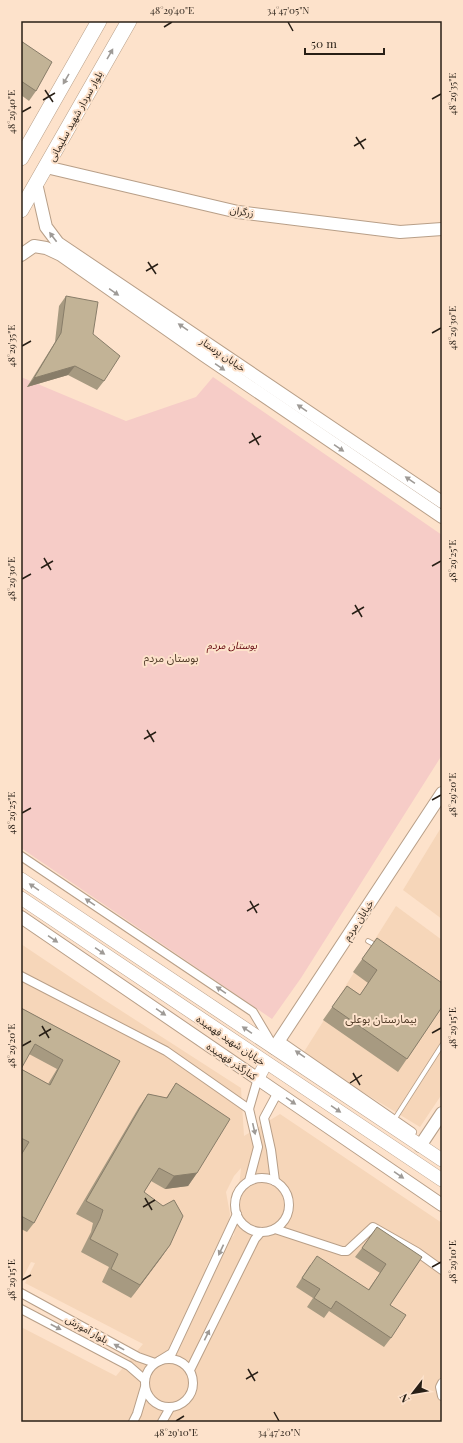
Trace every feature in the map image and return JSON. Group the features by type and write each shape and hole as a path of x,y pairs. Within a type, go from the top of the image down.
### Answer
{"highway":[{"path":"21,158 99,21"},
{"name":"بلوار سردار شهید سلیمانی","path":"21,210 129,21"}],"main road":[{"name":"خیابان شهید فهمیده","path":"21,878 277,1044 422,1143 442,1160"},
{"name":"خیابان شهید فهمیده","path":"21,898 442,1180"},
{"path":"258,1078 266,1063"}],"street":[{"name":"زرگران","path":"46,167 238,212 400,232 442,229"},
{"name":"خیابان پرستار","path":"36,183 46,227 58,243 442,502"},
{"name":"خیابان پرستار","path":"21,255 34,246 46,248 61,255 205,356 442,517"},
{"name":"خیابان مردم","path":"277,1044 442,792"},
{"path":"21,856 253,1012 277,1044"},
{"name":"کنارگذر فهمیده","path":"21,917 442,1205"},
{"path":"21,976 166,1051 249,1108"},
{"path":"249,1181 258,1147 249,1108 258,1078"},
{"path":"275,1181 271,1150 264,1118 278,1092"},
{"path":"422,1143 442,1114"},
{"path":"133,1422 137,1414 147,1373 157,1362 172,1353 237,1214 236,1199 243,1186 249,1181 257,1178 266,1178 275,1181 286,1192 289,1204 287,1217 275,1228 261,1232 255,1239 190,1370"},
{"path":"237,1214 246,1226 261,1232"},
{"path":"275,1228 342,1251 347,1251 373,1227 417,1252 442,1270"},
{"name":"بلوار آموزش","path":"22,1297 138,1357 157,1362"},
{"name":"بلوار آموزش","path":"21,1309 129,1366 145,1384"},
{"path":"145,1384 147,1394 157,1405 170,1408 179,1406 186,1401 191,1394 193,1378 190,1370 179,1361 173,1359 157,1362"},
{"path":"442,1383 440,1387 442,1396"},
{"path":"162,1422 170,1408"}],"lane":[{"path":"368,941 380,949"},
{"path":"392,1123 442,1045"}],"shaded area":[{"path":"442,826 442,919 403,890"},
{"path":"396,906 442,940 442,1094 420,1127 302,1055"},
{"path":"21,944 241,1088 244,1136 280,1114 442,1223 442,1422 21,1422 21,1327 116,1376 143,1344 25,1283 35,1263 31,1262 21,1281","holes":["241,1168 234,1235 205,1269 229,1221 230,1214 226,1192 234,1176"]}],"green space":[{"name":"بوستان مردم","path":"21,377 126,421 196,397 213,377 442,535 442,755 301,978 272,1019 21,848"}],"building":[{"path":"21,41 52,62 36,91 21,81"},
{"path":"66,296 98,302 93,334 120,356 104,381 75,366 34,378 61,333"},
{"path":"377,938 442,983 442,1007 407,1059 332,1007 347,986 360,995 377,970 362,959"},
{"path":"21,1008 120,1061 34,1223 21,1216 21,1155 29,1142 21,1138 21,1069","holes":["35,1044 63,1060 50,1085 21,1069"]},
{"path":"176,1083 230,1119 197,1173 174,1176 159,1168 144,1192 163,1206 174,1200 183,1216 170,1245 140,1285 111,1269 118,1254 90,1239 103,1210 86,1201 148,1094 167,1098"},
{"path":"377,1227 422,1257 390,1305 406,1315 391,1338 336,1301 331,1309 314,1298 320,1289 302,1278 317,1256 369,1290 386,1264 362,1248"}],"district":[{"name":"بوستان مردم","path":"171,658"},
{"name":"بیمارستان بوعلی","path":"381,1019"}]}
